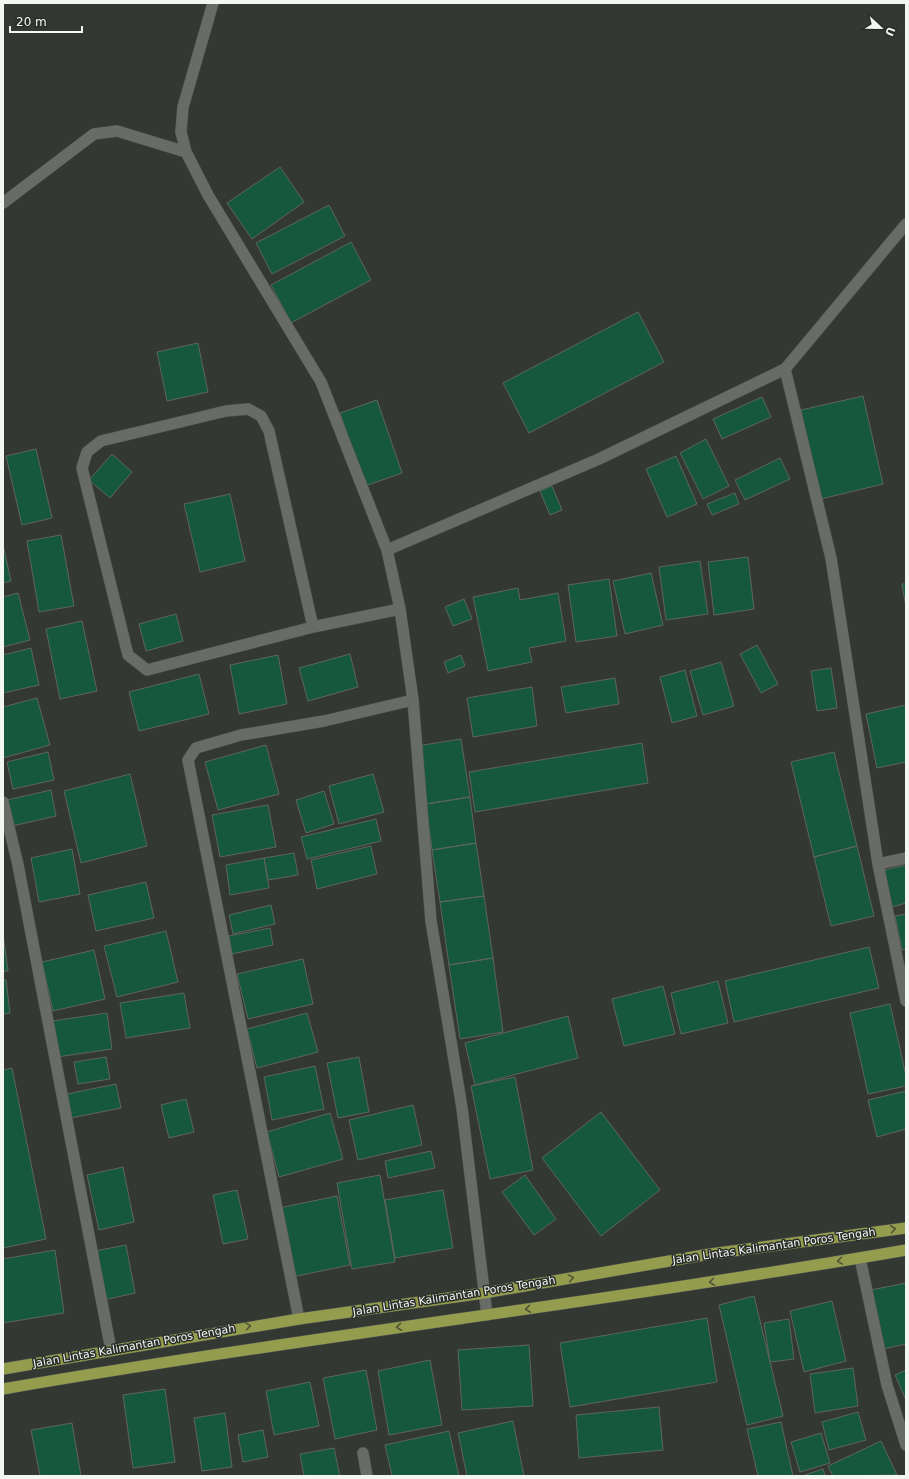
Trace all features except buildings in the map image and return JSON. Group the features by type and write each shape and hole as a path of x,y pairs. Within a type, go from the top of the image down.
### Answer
{"main road":[{"name":"Jalan Lintas Kalimantan Poros Tengah","path":"3,1369 299,1318 484,1293 710,1254 906,1228"},
{"name":"Jalan Lintas Kalimantan Poros Tengah","path":"3,1390 240,1350 717,1281 906,1250"}],"street":[{"path":"213,3 184,107 181,132 186,152 208,195 321,382 387,550 400,609 413,700 431,921 462,1108 487,1315"},
{"path":"3,203 94,134 117,131 186,152"},
{"path":"387,550 598,458 785,369 906,224"},
{"path":"785,369 831,558 878,864 906,1001"},
{"path":"313,627 269,432 261,416 248,409 226,411 101,441 87,452 82,468 128,655 143,668 147,670 313,627 400,609"},
{"path":"299,1318 249,1074 188,760 196,748 241,735 324,721 413,700"},
{"path":"3,802 18,865 111,1350"},
{"path":"878,864 906,858"},
{"path":"860,1258 888,1385 906,1445"},
{"path":"363,1453 367,1476"}]}
